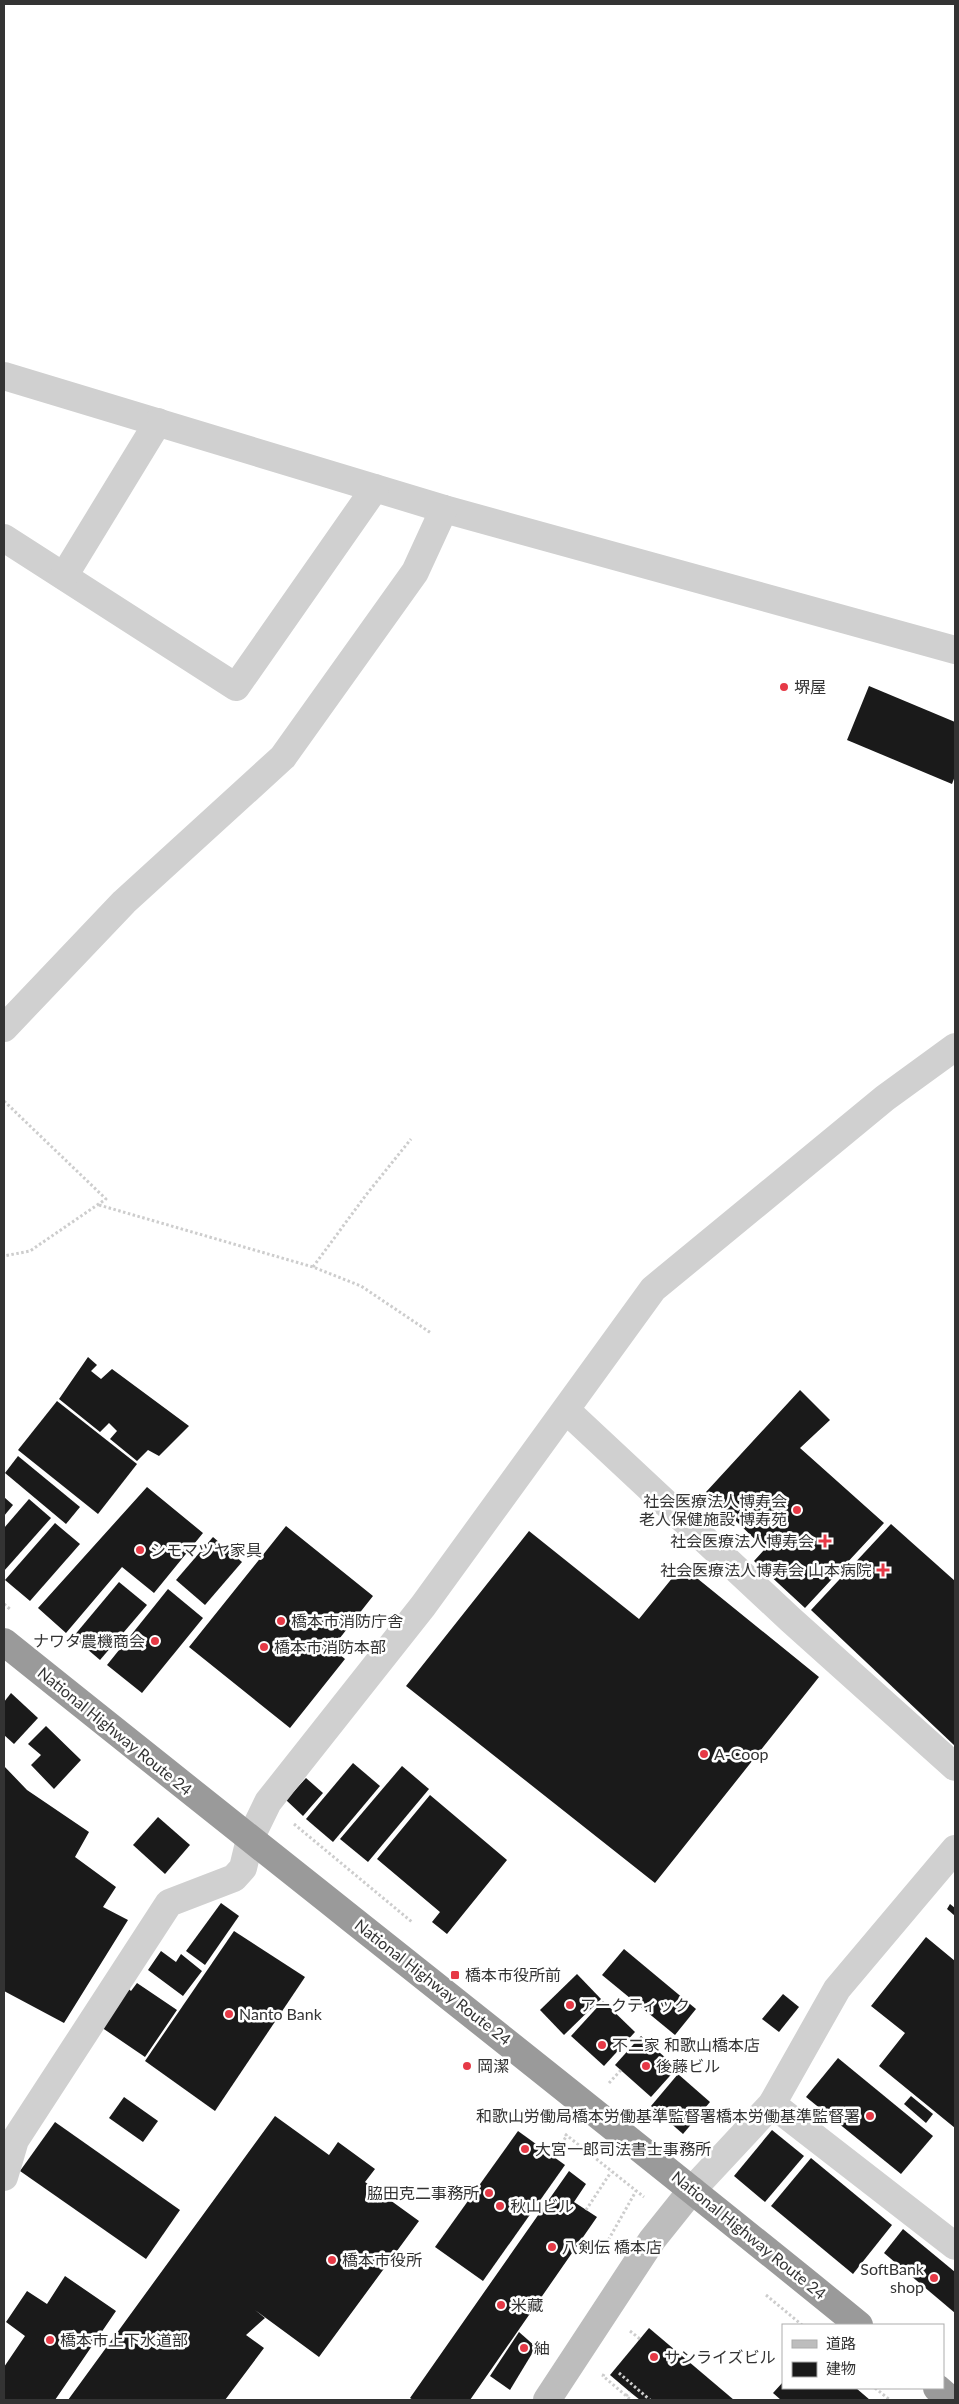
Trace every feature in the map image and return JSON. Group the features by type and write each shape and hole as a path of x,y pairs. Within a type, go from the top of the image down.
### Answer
{"highway":[{"name":"National Highway Route 24","path":"4,1642 250,1839 428,1978 859,2324"},
{"path":"938,2389 951,2400"}],"street":[{"path":"4,376 444,509 955,650"},
{"path":"64,576 158,422"},
{"path":"4,538 236,687 374,488"},
{"path":"4,1028 124,902 283,756 415,572 444,509"},
{"path":"4,2176 15,2140 169,1903 234,1878 243,1868 250,1839 268,1802 423,1606 644,1300 662,1280 892,1093 955,1047"},
{"path":"566,1410 790,1620 955,1767"},
{"path":"547,2400 652,2240 692,2190 772,2104 837,1990 955,1849"},
{"path":"772,2104 955,2246"}],"path":[{"path":"4,1101 106,1200 30,1251 4,1256"},
{"path":"314,1267 366,1195 411,1139"},
{"path":"99,1204 314,1267 361,1286 431,1333"},
{"path":"608,2083 621,2070"},
{"path":"554,2156 567,2135"},
{"path":"586,2210 611,2172"},
{"path":"764,2294 801,2324"},
{"path":"627,2340 632,2332"},
{"path":"608,2368 603,2376 631,2400"},
{"path":"619,2373 650,2400"},
{"path":"876,2389 890,2400"},
{"path":"626,2396 630,2392"}],"building":[{"path":"869,686 955,722 955,776 952,784 847,740"},
{"path":"88,1357 97,1365 91,1371 101,1379 112,1369 189,1426 159,1456 148,1450 137,1461 110,1439 117,1431 109,1423 100,1432 59,1399"},
{"name":"社会医療法人博寿会 老人保健施設 博寿苑","path":"800,1390 830,1420 800,1448 884,1523 805,1608 754,1561 765,1549 706,1492"},
{"path":"57,1401 137,1464 98,1514 18,1450"},
{"path":"18,1456 80,1507 66,1524 5,1473"},
{"name":"シモマツヤ家具","path":"147,1487 203,1533 154,1593 122,1567 66,1633 38,1608"},
{"path":"4,1497 13,1505 4,1516"},
{"path":"29,1499 51,1518 4,1571 4,1528"},
{"path":"55,1523 80,1544 30,1601 5,1580"},
{"name":"社会医療法人博寿会 山本病院","path":"891,1524 955,1581 955,1746 811,1610"},
{"name":"橋本市消防庁舎","path":"286,1526 373,1596 332,1648 345,1659 290,1728 189,1647"},
{"path":"529,1531 639,1619 682,1566 819,1677 655,1883 406,1686"},
{"path":"213,1537 242,1562 205,1605 176,1580"},
{"path":"119,1582 147,1605 100,1660 73,1637"},
{"name":"ナワタ農機商会","path":"168,1589 203,1618 142,1693 107,1665"},
{"path":"11,1693 38,1718 14,1744 4,1735 4,1702"},
{"path":"46,1726 81,1760 54,1789 31,1765 41,1755 28,1744"},
{"path":"353,1763 380,1786 333,1842 306,1819"},
{"path":"4,1766 27,1790 89,1832 75,1857 116,1887 103,1907 128,1920 64,2023 4,1991"},
{"path":"402,1766 429,1789 368,1862 340,1839"},
{"path":"306,1778 323,1793 303,1816 286,1800"},
{"path":"430,1795 507,1860 447,1934 432,1922 440,1912 377,1859"},
{"path":"158,1817 190,1845 165,1874 133,1845"},
{"path":"221,1903 239,1916 205,1965 186,1951"},
{"path":"950,1904 955,1908 955,1916 947,1909"},
{"path":"234,1931 305,1977 215,2111 145,2061"},
{"path":"926,1937 955,1961 955,2128 879,2066 905,2033 871,2006"},
{"path":"624,1949 696,2009 675,2035 602,1975"},
{"path":"161,1951 176,1962 181,1954 202,1971 183,1996 148,1970"},
{"name":"アークティック","path":"577,1974 601,1999 564,2035 540,2010"},
{"path":"137,1983 177,2010 145,2057 98,2025 124,1985 131,1991"},
{"path":"783,1994 799,2007 779,2032 762,2019"},
{"path":"603,2001 635,2032 604,2066 571,2036"},
{"name":"後藤ビル","path":"641,2036 677,2068 651,2097 615,2065"},
{"name":"和歌山労働局橋本労働基準監督署橋本労働基準監督署","path":"838,2058 933,2136 901,2174 806,2097"},
{"path":"678,2074 710,2102 683,2134 651,2106"},
{"path":"911,2096 933,2114 926,2123 904,2104"},
{"path":"124,2097 158,2121 143,2142 109,2118"},
{"path":"275,2116 329,2155 338,2142 375,2169 365,2182 419,2221 319,2357 255,2310 265,2318 246,2335 264,2348 225,2400 68,2400"},
{"path":"55,2122 180,2210 146,2259 20,2171"},
{"path":"772,2130 804,2156 765,2202 734,2176"},
{"name":"秋山ビル","path":"518,2131 565,2165 483,2281 435,2247"},
{"path":"811,2158 892,2225 853,2274 771,2206"},
{"path":"569,2171 586,2184 574,2202 597,2217 470,2400 413,2400 410,2398"},
{"path":"903,2229 955,2272 955,2313 884,2253"},
{"path":"65,2276 116,2311 55,2400 4,2400 4,2367 25,2336 6,2322 27,2291 47,2304"},
{"name":"サンライズビル","path":"649,2328 734,2400 640,2400 630,2392 610,2375"},
{"path":"519,2332 536,2347 510,2390 490,2376"},
{"path":"782,2383 782,2389 857,2389 870,2400 781,2400 773,2393"}],"place":[{"name":"堺屋","path":"784,687"},
{"name":"社会医療法人博寿会 老人保健施設 博寿苑","path":"797,1510"},
{"name":"社会医療法人博寿会","path":"825,1541"},
{"name":"シモマツヤ家具","path":"140,1550"},
{"name":"社会医療法人博寿会 山本病院","path":"883,1570"},
{"name":"橋本市消防庁舎","path":"281,1621"},
{"name":"ナワタ農機商会","path":"155,1641"},
{"name":"橋本市消防本部","path":"264,1647"},
{"name":"A-Coop","path":"704,1754"},
{"name":"橋本市役所前","path":"455,1975"},
{"name":"アークティック","path":"570,2005"},
{"name":"Nanto Bank","path":"229,2014"},
{"name":"不二家 和歌山橋本店","path":"602,2045"},
{"name":"岡潔","path":"467,2066"},
{"name":"後藤ビル","path":"646,2066"},
{"name":"和歌山労働局橋本労働基準監督署橋本労働基準監督署","path":"870,2116"},
{"name":"大宮一郎司法書士事務所","path":"525,2149"},
{"name":"脇田克二事務所","path":"489,2193"},
{"name":"秋山ビル","path":"500,2206"},
{"name":"八剣伝 橋本店","path":"552,2247"},
{"name":"橋本市役所","path":"332,2260"},
{"name":"SoftBank shop","path":"934,2278"},
{"name":"米藏","path":"501,2305"},
{"name":"橋本市上下水道部","path":"50,2340"},
{"name":"紬","path":"524,2348"},
{"name":"サンライズビル","path":"654,2357"}]}
